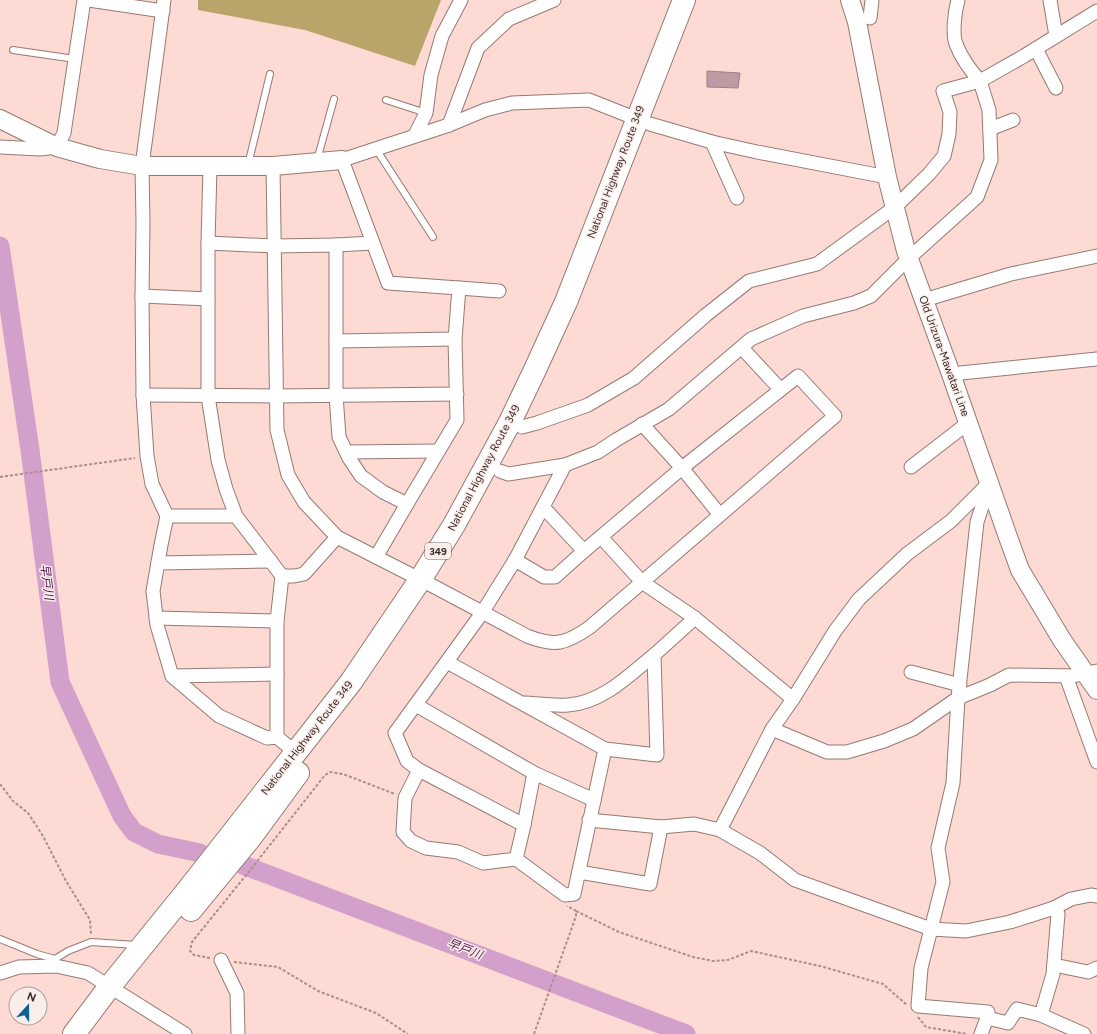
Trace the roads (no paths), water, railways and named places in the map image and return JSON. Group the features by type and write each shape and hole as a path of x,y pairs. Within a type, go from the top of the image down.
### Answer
{"highway":[{"name":"National Highway Route 349","path":"74,1034 116,990 251,837 362,690 427,583 500,471 546,379 580,304 644,121 684,0"},
{"name":"National Highway Route 349","path":"92,1034 116,990 143,946 296,753 427,583 454,525 486,468 533,374 698,0"}],"street":[{"path":"57,147 64,133 84,0"},
{"path":"89,0 164,5 142,166 143,395 147,456 152,484 167,516 153,590 156,618 162,644 172,676 219,716 267,738 277,737 296,753"},
{"path":"414,135 426,113 431,75 442,36 461,0"},
{"path":"449,125 478,48 509,19 554,0"},
{"name":"Old Urizura-Mawatari Line","path":"850,0 857,22 887,177 908,258 951,374 1020,570 1062,640 1092,672 1097,690"},
{"path":"870,18 872,0"},
{"path":"500,471 508,474 565,465 598,452 669,409 752,340 803,316 854,303 871,296 908,258 977,197 991,160 989,110 980,81 972,71 956,42 954,16 958,0"},
{"path":"1050,0 1056,36"},
{"path":"522,427 588,405 634,378 706,315 749,281 816,264 895,207 929,174 944,156 949,134 950,112 943,91 980,81 1036,49 1097,11"},
{"path":"1036,49 1056,88"},
{"path":"0,119 57,147 100,159 142,166 273,166 342,160 414,135 449,125 485,110 512,103 589,100 644,121 712,142 887,177"},
{"path":"990,129 1013,120"},
{"path":"712,142 737,198"},
{"path":"0,147 57,147"},
{"path":"342,160 388,283 499,291"},
{"path":"273,166 275,396 277,430 288,474 304,502 337,537 527,636 542,642 553,644 564,642 578,636 835,416 798,376 682,468 555,577 544,577 515,560"},
{"path":"210,167 208,243 208,396 218,460 226,489 236,516 282,576 277,621 277,737"},
{"path":"208,243 274,246 373,243"},
{"path":"336,245 336,395 339,437 346,452 361,476 382,492 407,504"},
{"path":"924,300 1010,274 1097,256"},
{"path":"376,557 457,420 455,339 459,288"},
{"path":"142,296 208,299"},
{"path":"336,341 455,339"},
{"path":"742,348 780,390"},
{"path":"951,374 1097,359"},
{"path":"143,395 275,396 457,394"},
{"path":"911,468 968,423"},
{"path":"642,424 682,468 720,515"},
{"path":"346,452 438,451"},
{"path":"524,825 419,770 407,761 395,734 482,613 515,560 565,465"},
{"path":"981,1034 988,1012 918,1006 921,968 943,882 938,848 954,783 959,691 977,522 989,483"},
{"path":"720,830 772,729 794,699 835,631 859,599 907,554 951,521 989,483"},
{"path":"543,507 584,551"},
{"path":"167,516 236,516"},
{"path":"282,576 304,574 337,537"},
{"path":"601,537 642,582 695,618 794,699"},
{"path":"158,563 270,561"},
{"path":"156,618 277,621"},
{"path":"522,703 569,705 590,701 616,685 654,655 695,618"},
{"path":"447,662 605,749 657,755 654,655"},
{"path":"911,672 959,691"},
{"path":"772,729 827,752 847,752 884,741 913,729 959,691 990,685 1009,675 1066,676 1092,672"},
{"path":"172,676 277,674"},
{"path":"1066,676 1097,762"},
{"path":"416,705 534,773 594,800"},
{"path":"564,727 569,705"},
{"path":"419,770 405,798 403,832 411,841 426,848 458,852 483,863 516,859 566,895 574,894 605,749"},
{"path":"516,859 534,773"},
{"path":"589,820 661,827 694,824 720,830 760,853 795,880 931,929 966,931 1010,922 1054,908 1071,899 1091,895 1097,896"},
{"path":"578,872 650,884 661,827"},
{"path":"1041,1015 1053,974 1058,914 1054,908"},
{"path":"221,960 238,993 238,1034"},
{"path":"0,973 19,967 56,962 88,973 185,1034"},
{"path":"1054,965 1088,972 1097,968"},
{"path":"987,1018 1008,1023 1017,1009 1041,1015 1084,1034"}],"lane":[{"path":"12,50 75,59"},
{"path":"248,166 270,74"},
{"path":"316,163 334,99"},
{"path":"386,100 426,113"},
{"path":"376,149 433,237"},
{"path":"0,939 56,962 68,951 91,942 143,946"}],"waterway":[{"name":"早戸川","path":"0,246 30,450 60,682 122,816 134,832 158,844 200,853"},
{"name":"早戸川","path":"243,865 686,1034"}]}
